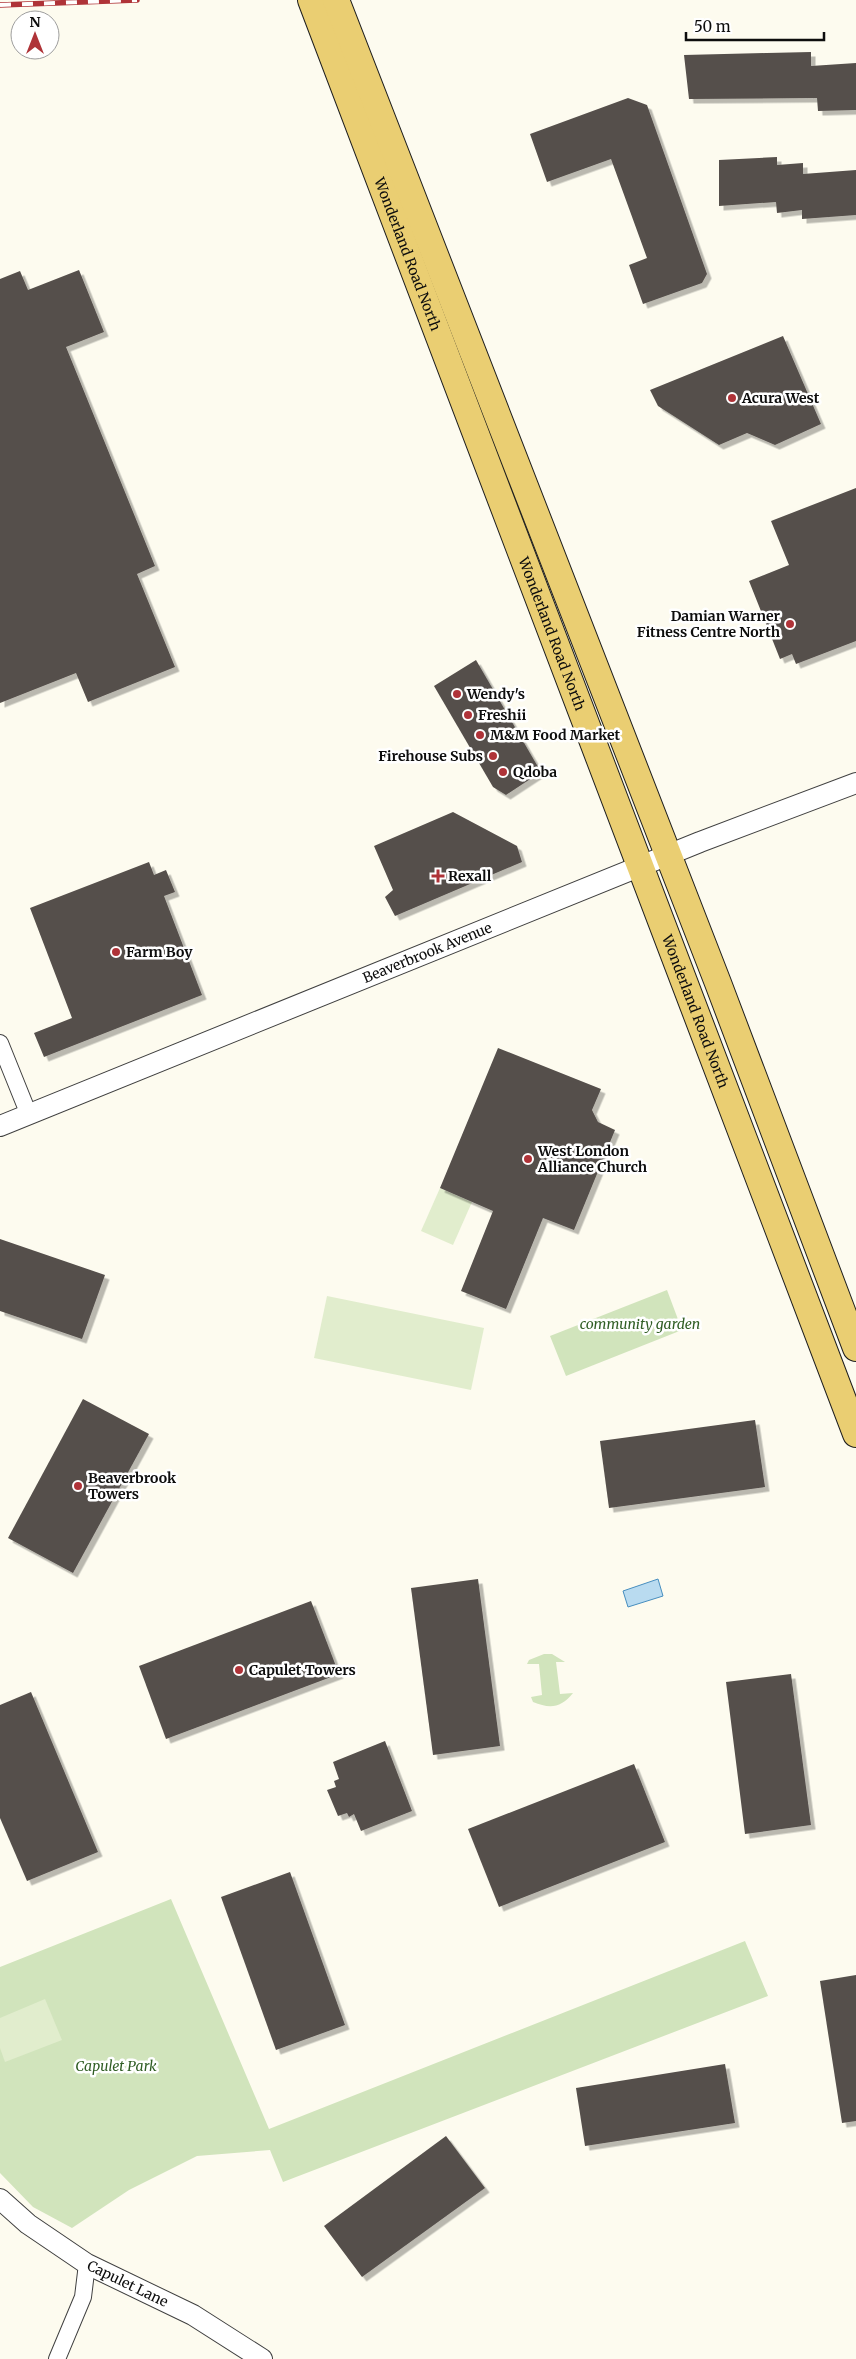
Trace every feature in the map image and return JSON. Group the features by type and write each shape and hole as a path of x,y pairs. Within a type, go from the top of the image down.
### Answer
{"main road":[{"name":"Wonderland Road North","path":"311,0 341,48 668,856 856,1348"},
{"name":"Wonderland Road North","path":"336,0 341,48 640,867 856,1434"}],"street":[{"name":"Beaverbrook Avenue","path":"0,1126 695,844 856,783"},
{"path":"0,1043 29,1115"},
{"name":"Capulet Lane","path":"0,2199 28,2224 87,2264 192,2315 262,2359"},
{"path":"56,2359 83,2297 87,2264"}],"green space":[{"path":"440,1188 472,1202 453,1245 421,1231"},
{"name":"community garden","path":"667,1290 682,1330 566,1376 550,1336"},
{"path":"327,1296 484,1328 471,1390 314,1358"},
{"path":"544,1654 552,1654 565,1662 556,1662 560,1694 573,1693 564,1702 555,1706 545,1706 533,1702 531,1697 542,1695 539,1664 527,1664 529,1660"},
{"name":"Capulet Park","path":"171,1899 269,2129 745,1941 768,1996 283,2182 270,2150 197,2156 129,2190 72,2228 33,2207 0,2173 0,1967"},
{"path":"45,1999 62,2040 5,2062 0,2048 0,2018"}],"water":[{"path":"658,1579 663,1596 628,1607 623,1591"}],"building":[{"path":"811,52 811,66 856,63 856,110 818,111 817,98 689,99 684,55"},
{"path":"628,98 647,105 707,274 702,283 643,304 629,265 647,258 611,159 547,182 530,134"},
{"path":"777,157 777,165 803,163 803,174 856,170 856,215 802,219 802,210 777,213 776,202 719,206 719,160"},
{"path":"79,270 104,332 66,347 155,566 137,574 175,667 88,702 76,673 0,703 0,279 20,271 28,290"},
{"name":"Acura West","path":"783,336 821,424 775,445 747,433 719,445 658,406 650,390"},
{"path":"856,488 856,641 796,664 792,654 780,659 749,581 789,565 771,521"},
{"path":"476,660 541,772 506,795 493,787 434,686"},
{"name":"Rexall","path":"453,812 517,846 522,862 395,916 385,897 393,890 374,846"},
{"name":"Farm Boy","path":"149,862 154,875 166,870 175,892 164,896 202,995 44,1057 34,1033 72,1018 30,908"},
{"name":"West London Alliance Church","path":"498,1048 601,1089 592,1110 598,1122 615,1130 574,1230 543,1218 506,1309 461,1291 493,1211 440,1188"},
{"path":"0,1239 105,1275 82,1339 0,1311"},
{"name":"Beaverbrook Towers","path":"83,1399 149,1434 73,1573 8,1538"},
{"path":"755,1420 765,1487 609,1508 600,1441"},
{"path":"478,1579 500,1746 433,1755 411,1588"},
{"name":"Capulet Towers","path":"311,1601 339,1674 166,1739 139,1666"},
{"path":"791,1674 811,1825 745,1834 726,1682"},
{"path":"31,1692 98,1852 27,1881 0,1818 0,1705"},
{"path":"385,1741 412,1811 361,1831 354,1814 349,1817 347,1813 338,1816 327,1790 336,1787 334,1781 339,1779 333,1762"},
{"path":"634,1764 665,1842 499,1907 468,1829"},
{"path":"290,1872 345,2025 276,2050 221,1897"},
{"path":"856,1975 856,2121 842,2123 820,1981"},
{"path":"725,2064 735,2123 585,2146 576,2088"},
{"path":"446,2136 485,2188 362,2277 324,2226"}],"railway":[{"path":"0,5 137,0"}],"place":[{"name":"Acura West","path":"732,398"},
{"name":"Damian Warner Fitness Centre North","path":"790,624"},
{"name":"Wendy's","path":"457,694"},
{"name":"Freshii","path":"468,715"},
{"name":"M&M Food Market","path":"480,735"},
{"name":"Firehouse Subs","path":"493,756"},
{"name":"Qdoba","path":"503,772"},
{"name":"Rexall","path":"438,876"},
{"name":"Farm Boy","path":"116,952"},
{"name":"West London Alliance Church","path":"528,1159"},
{"name":"Beaverbrook Towers","path":"78,1486"},
{"name":"Capulet Towers","path":"239,1670"}]}
